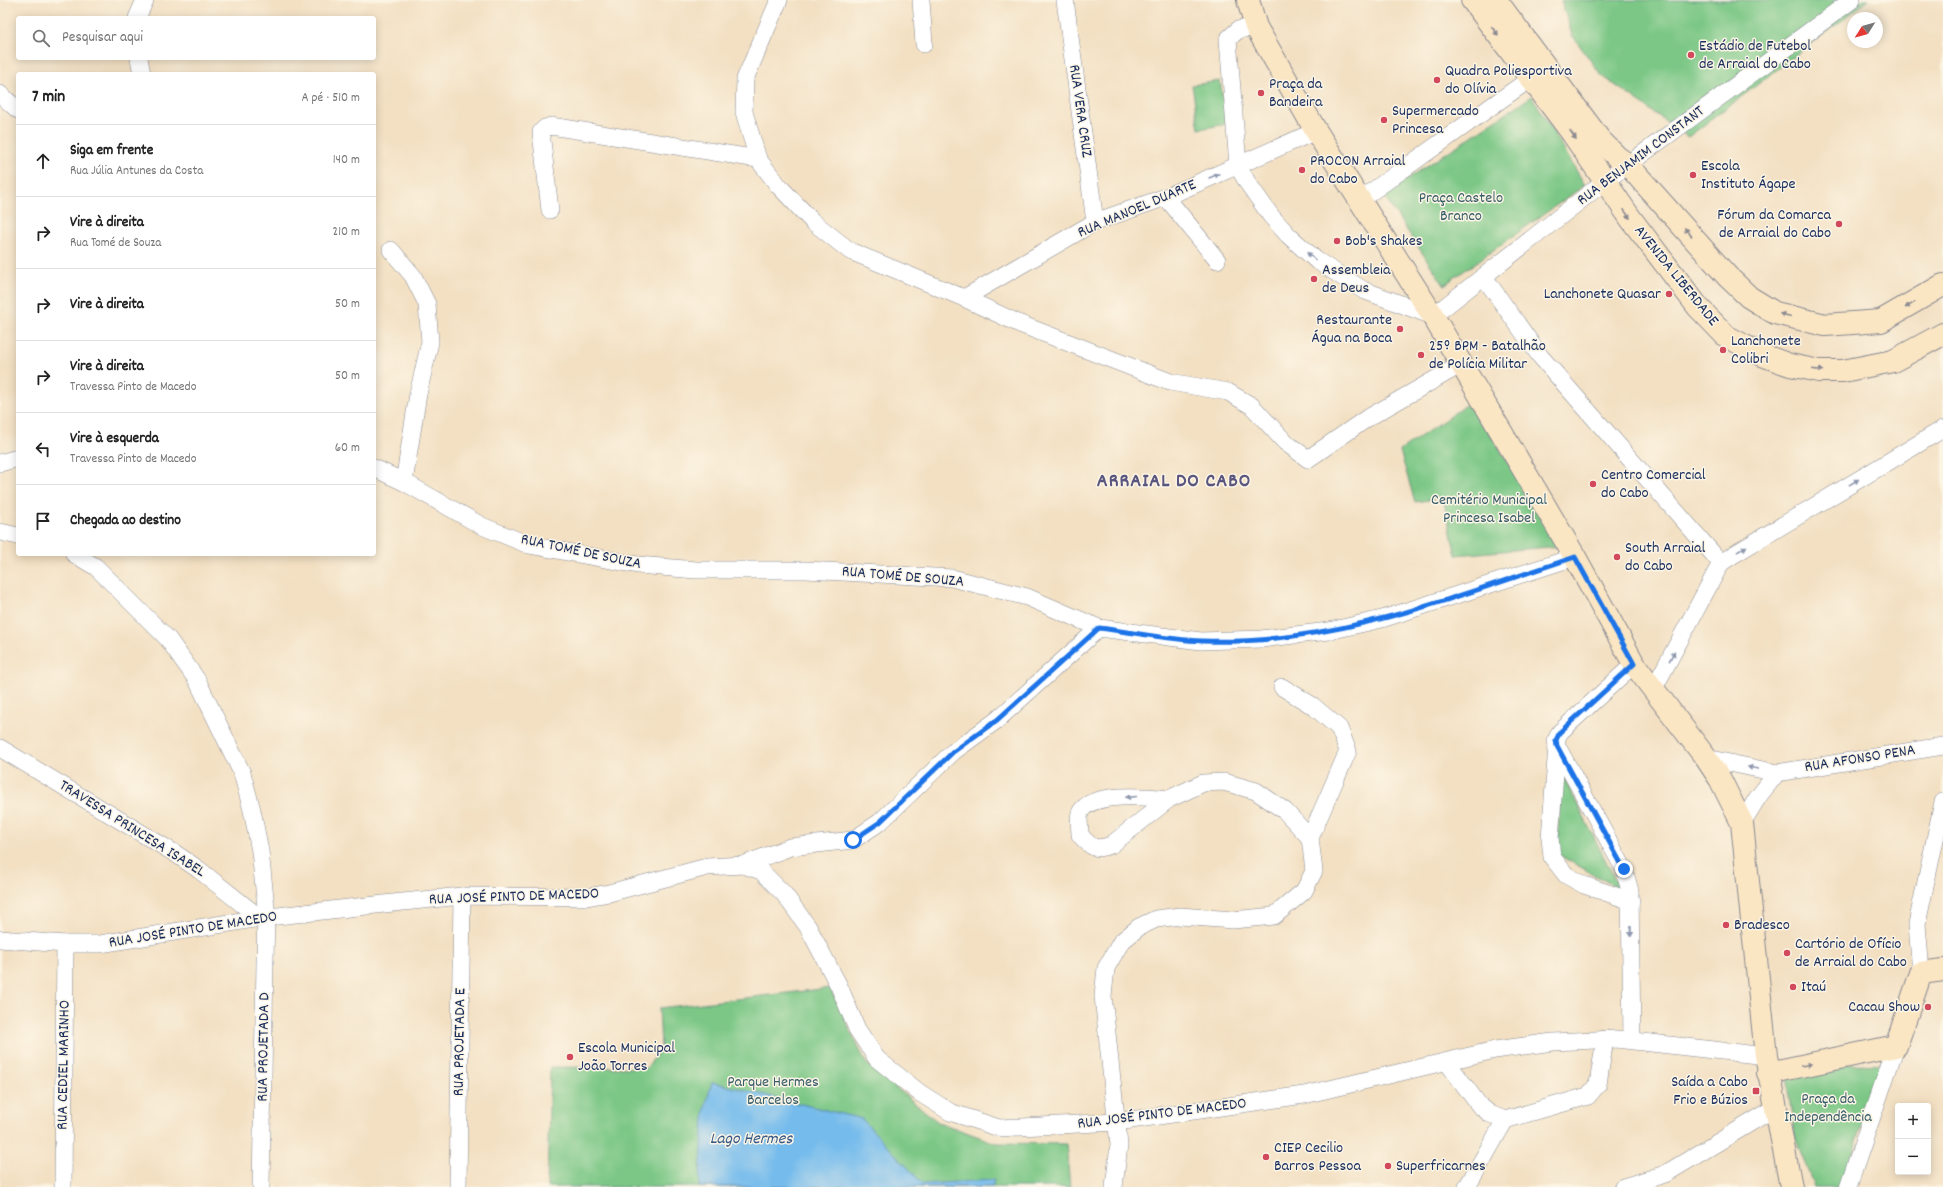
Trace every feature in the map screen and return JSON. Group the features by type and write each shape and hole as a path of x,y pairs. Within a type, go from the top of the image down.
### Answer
{"main road":[{"path":"1472,0 1616,157 1628,165 1727,276 1749,297 1775,313 1825,325 1881,321 1943,285"},
{"path":"1496,0 1538,73"},
{"path":"1253,8 1316,131 1433,316 1460,365 1575,557 1634,664 1706,758 1720,779 1742,823 1767,1065 1791,1187"},
{"name":"AVENIDA LIBERDADE","path":"1538,73 1572,133 1604,182 1698,307 1726,336 1762,355 1790,365 1819,371 1843,370 1893,361 1943,334"},
{"path":"1767,1065 1896,1046 1921,973 1943,970"}],"street":[{"path":"138,16 145,0"},
{"path":"779,0 745,79 744,112 758,159 778,185 812,221 850,251 964,298 1020,324 1170,382 1228,392 1252,406 1285,442 1308,458 1366,419 1460,365"},
{"path":"921,0 924,44"},
{"name":"RUA VERA CRUZ","path":"1065,0 1095,222"},
{"name":"RUA BENJAMIM CONSTANT","path":"1433,316 1604,182 1852,0"},
{"path":"1253,8 1238,30 1228,39 1238,166 1250,187 1271,216 1288,235 1316,260 1363,290 1433,316"},
{"path":"139,60 142,72"},
{"path":"1360,200 1538,73"},
{"path":"0,94 16,108"},
{"path":"550,210 541,132 545,128 551,126 758,159"},
{"name":"RUA MANOEL DUARTE","path":"964,298 1095,222 1166,197 1316,131"},
{"path":"1166,197 1217,260"},
{"path":"391,250 413,276 427,304 430,342 418,394 404,482"},
{"path":"1484,277 1540,356 1721,563"},
{"path":"1654,690 1721,563 1943,428"},
{"path":"0,463 16,459"},
{"name":"RUA TOMÉ DE SOUZA","path":"376,469 404,482 482,526 529,545 638,565 688,569 806,570 952,578 1027,596 1099,628 1201,641 1261,639 1329,631 1382,619 1575,557"},
{"path":"0,532 16,536"},
{"name":"RUA PROJETADA D","path":"77,556 96,567 168,639 197,680 242,773 258,844 264,914 261,1187"},
{"path":"743,865 790,847 853,840 880,822 953,752 997,720 1099,628"},
{"path":"1631,901 1584,885 1566,875 1552,857 1550,838 1557,746 1556,740 1560,732 1634,664"},
{"path":"1114,1187 1119,1145 1103,996 1106,968 1121,942 1139,927 1156,918 1180,916 1233,920 1274,916 1304,892 1314,871 1310,838 1348,751 1340,728 1313,706 1282,688"},
{"path":"1557,746 1624,869 1631,901 1632,1040"},
{"name":"RUA AFONSO PENA","path":"1706,758 1777,773 1943,746"},
{"name":"TRAVESSA PRINCESA ISABEL","path":"0,748 176,854 264,914"},
{"path":"1742,823 1758,797 1777,773"},
{"path":"1169,799 1140,796 1102,799 1086,806 1080,813 1080,835 1090,846 1101,848 1111,845 1169,799 1204,783 1224,782 1256,791 1285,811 1310,838"},
{"path":"1921,973 1917,924 1939,832 1943,802"},
{"name":"RUA JOSÉ PINTO DE MACEDO","path":"0,938 65,944 100,944 119,942 264,914 462,896 587,897 609,893 707,867 743,865 761,871 784,894 808,926 839,986 857,1029 877,1059 920,1093 950,1112 999,1128 1117,1122 1304,1096 1495,1050 1553,1042 1605,1039 1632,1040 1767,1065"},
{"name":"RUA PROJETADA E","path":"458,1187 462,896"},
{"name":"RUA CEDIEL MARINHO","path":"63,1187 65,944"},
{"path":"1447,1062 1479,1105 1490,1114 1505,1120 1588,1096 1598,1084 1605,1039"},
{"path":"1848,1187 1896,1046"},
{"path":"1624,1187 1665,1174 1775,1108"},
{"path":"1467,1187 1505,1120"}],"green space":[{"name":"Estádio de Futebol de Arraial do Cabo","path":"1561,0 1869,0 1853,12 1847,12 1847,17 1688,137 1601,75 1572,35"},
{"path":"1220,81 1227,124 1199,129 1192,85"},
{"name":"Praça Castelo Branco","path":"1532,96 1585,185 1444,285 1383,195"},
{"name":"Cemitério Municipal Princesa Isabel","path":"1470,402 1561,546 1456,555 1443,498 1415,502 1400,451"},
{"path":"1561,772 1620,889 1557,854"},
{"name":"Parque Hermes Barcelos","path":"830,988 866,1063 938,1122 996,1143 1066,1144 1070,1187 547,1187 550,1067 647,1068 661,1048 659,1008"},
{"name":"Praça da Independência","path":"1853,1064 1882,1065 1842,1187 1814,1187 1795,1137 1786,1076"}],"water":[{"name":"Lago Hermes","path":"712,1082 862,1119 923,1184 994,1180 992,1187 699,1187 705,1107"}],"place":[{"name":"Estádio de Futebol de Arraial do Cabo","path":"1691,55"},
{"name":"Quadra Poliesportiva do Olívia","path":"1437,80"},
{"name":"Praça da Bandeira","path":"1261,93"},
{"name":"Supermercado Princesa","path":"1384,120"},
{"name":"PROCON Arraial do Cabo","path":"1302,170"},
{"name":"Escola Instituto Ágape","path":"1693,175"},
{"name":"Fórum da Comarca de Arraial do Cabo","path":"1839,224"},
{"name":"Bob's Shakes","path":"1337,241"},
{"name":"Assembleia de Deus","path":"1314,279"},
{"name":"Lanchonete Quasar","path":"1669,294"},
{"name":"Restaurante Água na Boca","path":"1400,329"},
{"name":"Lanchonete Colibri","path":"1723,350"},
{"name":"25º BPM - Batalhão de Polícia Militar","path":"1421,355"},
{"name":"Centro Comercial do Cabo","path":"1593,484"},
{"name":"South Arraial do Cabo","path":"1617,557"},
{"name":"Bradesco","path":"1726,925"},
{"name":"Cartório de Ofício de Arraial do Cabo","path":"1787,953"},
{"name":"Itaú","path":"1793,987"},
{"name":"Cacau Show","path":"1928,1007"},
{"name":"Escola Municipal João Torres","path":"570,1057"},
{"name":"Saída a Cabo Frio e Búzios","path":"1756,1091"},
{"name":"CIEP Cecilio Barros Pessoa","path":"1266,1157"},
{"name":"Superfricarnes","path":"1388,1166"}],"district":[{"name":"ARRAIAL DO CABO","path":"1174,482"}],"route":[{"path":"853,840 880,822 953,752 997,720 1099,628 1201,641 1261,639 1329,631 1382,619 1575,557 1634,664 1560,732 1556,740 1557,746 1624,869"}]}
